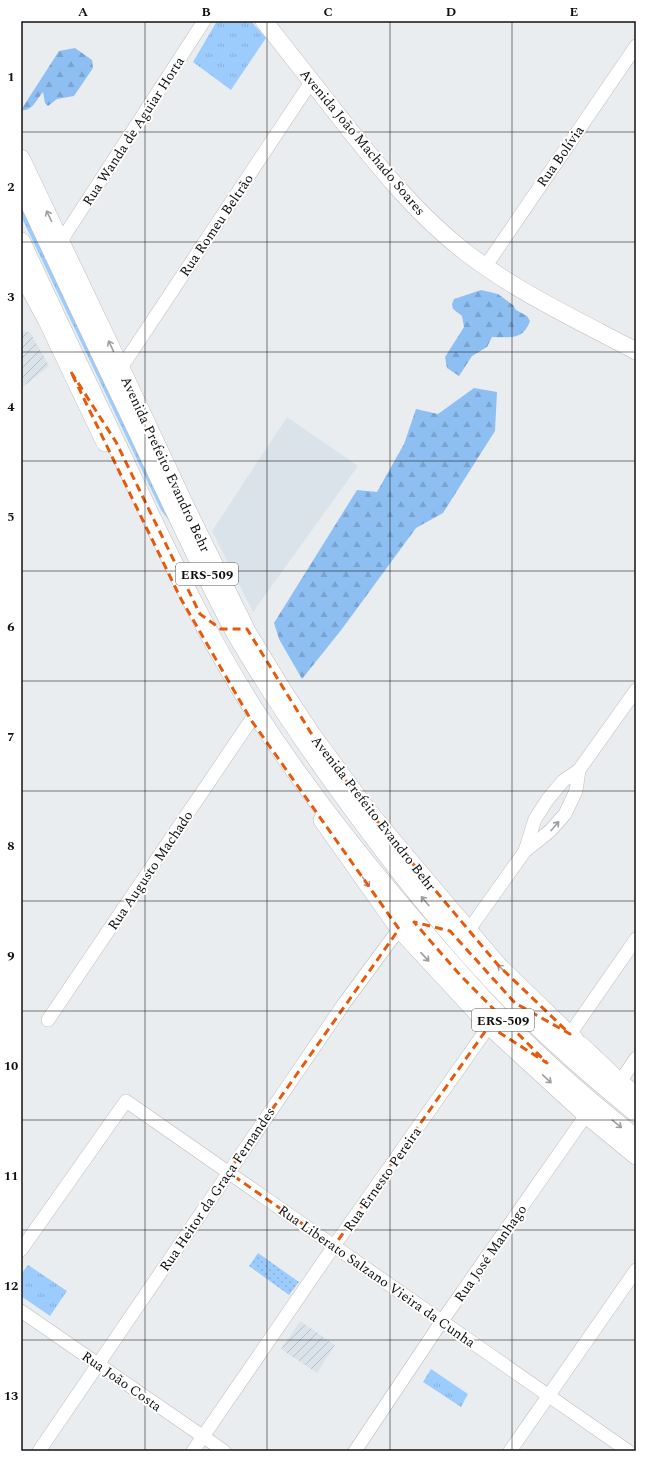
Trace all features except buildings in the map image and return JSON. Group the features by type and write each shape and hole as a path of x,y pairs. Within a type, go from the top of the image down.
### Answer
{"highway":[{"name":"Avenida Prefeito Evandro Behr","path":"21,184 178,517 241,630 276,698 372,835 416,891 459,931 515,1003 615,1086 636,1112"},
{"name":"ERS-509","path":"21,242 200,614 230,670 294,769 408,926 547,1063 594,1106 636,1140"},
{"name":"ERS-509","path":"71,372 116,442"},
{"name":"ERS-509","path":"200,614 221,629 241,630"},
{"name":"ERS-509","path":"294,769 333,837"},
{"path":"408,926 427,925 459,931"},
{"name":"ERS-509","path":"515,1003 570,1034 615,1086"},
{"name":"ERS-509","path":"489,1026 547,1063"}],"main road":[{"name":"Avenida João Machado Soares","path":"264,21 311,82 403,194 429,221 463,251 485,267 525,292 636,351"},
{"name":"Avenida Prefeito Evandro Behr","path":"21,158 121,368 241,630"},
{"name":"ERS-509","path":"21,272 47,321 181,599 251,720 333,837 489,1026 586,1115 636,1156"},
{"name":"Avenida Prefeito Evandro Behr","path":"459,931 498,965 570,1034"},
{"name":"Avenida Prefeito Evandro Behr","path":"615,1086 636,1095"}],"street":[{"name":"Rua Wanda de Aguiar Horta","path":"61,241 204,21"},
{"name":"Rua Bolívia","path":"485,267 636,46"},
{"name":"Rua Romeu Beltrão","path":"121,368 311,82"},
{"path":"525,851 535,819 548,799 563,782 579,770 636,690"},
{"name":"Rua Augusto Machado","path":"48,1020 251,720"},
{"path":"459,931 525,851 550,831 565,814 576,791 579,770"},
{"name":"Rua Heitor da Graça Fernandes","path":"39,1451 343,1005 408,926"},
{"path":"570,1034 636,939"},
{"name":"Rua Ernesto Pereira","path":"194,1451 334,1246 489,1026"},
{"path":"615,1086 636,1058"},
{"name":"Rua Liberato Salzano Vieira da Cunha","path":"21,1250 126,1101 628,1451"},
{"name":"Rua José Manhago","path":"355,1451 442,1321 586,1115"},
{"path":"510,1451 636,1270"},
{"name":"Rua João Costa","path":"21,1311 224,1451"}],"highlighted area":[{"path":"71,372 116,442 200,614 221,629 247,629 311,733 367,809 498,965 570,1034 515,1003 450,931 414,922 460,975 547,1063 489,1026 334,1246 228,1172 399,929 251,720 181,599"}],"shaded area":[{"path":"21,331 30,332 49,366 21,388"},
{"path":"287,417 358,466 253,612 212,531"},
{"path":"300,1321 335,1345 317,1373 281,1349"}],"green space":[{"path":"217,21 251,21 266,38 231,90 193,62"},
{"path":"75,48 92,60 93,68 74,96 57,99 48,106 45,103 43,92 31,107 21,110 59,51"},
{"path":"21,198 180,535 161,510 21,216"},
{"path":"481,290 498,294 513,305 516,310 527,316 530,321 524,332 519,335 510,337 492,337 487,347 472,356 459,376 447,368 445,357 464,327 462,316 453,309 452,304 454,299"},
{"path":"474,388 497,392 495,431 443,513 416,528 342,629 302,679 279,639 274,623 357,490 377,492 404,444 416,409 438,414"},
{"path":"258,1253 299,1282 289,1295 249,1266"},
{"path":"28,1265 67,1291 50,1316 21,1296 21,1274"},
{"path":"431,1369 468,1394 461,1407 423,1382"}]}
